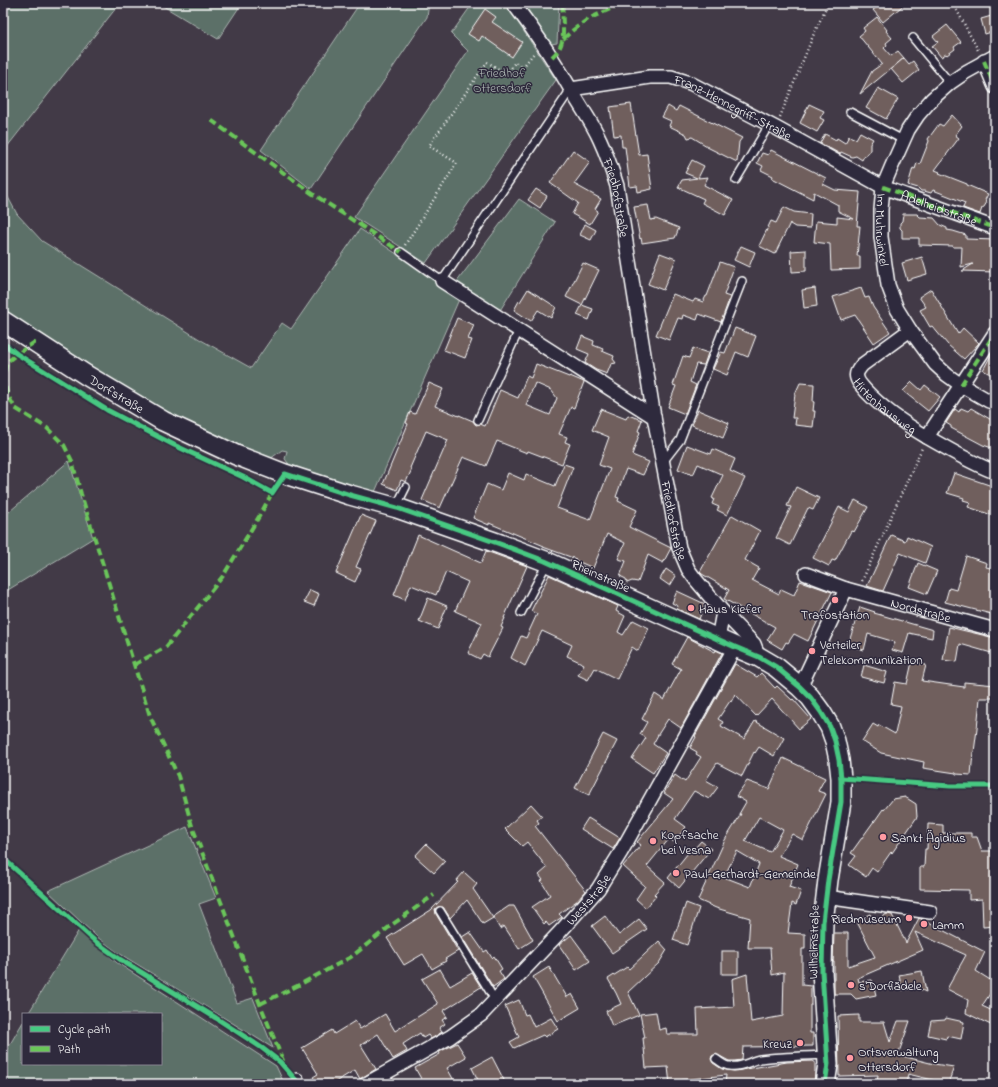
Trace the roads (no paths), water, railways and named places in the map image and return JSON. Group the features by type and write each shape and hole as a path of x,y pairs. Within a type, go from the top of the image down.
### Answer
{"main road":[{"name":"Dorfstraße","path":"3,321 86,375 163,421 236,455"},
{"name":"Rheinstraße","path":"236,455 285,474 350,495 397,508 480,536 545,561 759,657 776,667 800,687 810,697 821,712 830,727 839,760 841,778"},
{"name":"Wilhelmstraße","path":"825,1084 828,1056 822,971 823,922 841,802 841,778"}],"street":[{"name":"Friedhofstraße","path":"513,3 545,46 571,89 599,138 618,186 654,417 679,548 688,569 696,580 723,612 754,644 759,657"},
{"name":"Im Muhrwinkel","path":"990,58 966,72 932,99 918,115 908,130 883,187 881,237 888,285 897,309 910,330 935,364 947,375 989,401 995,403"},
{"path":"990,58 995,87"},
{"name":"Franz-Hennegriff-Straße","path":"571,89 650,77 671,77 690,83 883,187"},
{"name":"Adelheidstraße","path":"883,187 995,228"},
{"path":"442,281 654,417"},
{"name":"Hirtenhausweg","path":"910,330 862,365 857,371 856,378 870,395 884,408 927,437 961,384"},
{"path":"961,384 995,333"},
{"path":"927,437 963,458 995,472"},
{"name":"Nordstraße","path":"806,574 852,590 995,630"},
{"path":"800,687 852,590"},
{"path":"723,612 726,643"},
{"name":"Weststraße","path":"366,1084 450,1037 481,1015 559,933 598,889 621,852 726,643"},
{"path":"826,897 930,912"}],"lane":[{"path":"913,38 950,84"},
{"path":"401,252 442,281 571,89"},
{"path":"850,112 903,140"},
{"path":"736,180 772,126"},
{"path":"663,462 680,440 742,282"},
{"path":"478,420 519,330"},
{"path":"397,508 406,487"},
{"path":"522,612 544,569 545,561"},
{"path":"440,911 495,1000"},
{"path":"716,1059 724,1065 735,1066 771,1058 828,1056"}],"place":[{"name":"Trafostation","path":"835,600"},
{"name":"Haus Kiefer","path":"691,608"},
{"name":"Verteiler Telekommunikation","path":"812,651"},
{"name":"Sankt Ägidius","path":"883,837"},
{"name":"Kopfsache bei Vesna","path":"653,841"},
{"name":"Paul-Gerhardt-Gemeinde","path":"676,873"},
{"name":"Riedmuseum","path":"909,918"},
{"name":"Lamm","path":"924,924"},
{"name":"s'Dorflädele","path":"851,985"},
{"name":"Kreuz","path":"800,1043"},
{"name":"Ortsverwaltung Ottersdorf","path":"850,1058"}],"park label":[{"name":"Friedhof Ottersdorf","path":"502,80"}]}
